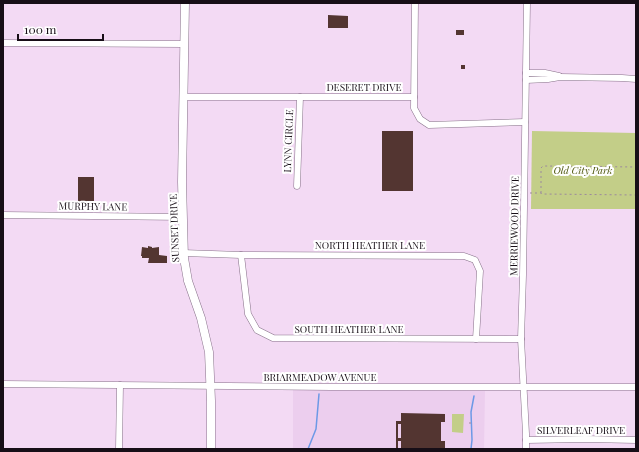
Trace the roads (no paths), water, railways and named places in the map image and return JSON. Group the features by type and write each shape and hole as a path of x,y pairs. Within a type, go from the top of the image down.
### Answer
{"street":[{"name":"SUNSET DRIVE","path":"185,3 182,182 184,253 188,281 201,318 209,352 210,449"},
{"path":"414,97 415,3"},
{"name":"MERRIEWOOD DRIVE","path":"526,449 521,339 527,3"},
{"path":"3,43 184,44"},
{"path":"526,73 545,73 560,77"},
{"path":"526,80 560,77 636,79"},
{"name":"DESERET DRIVE","path":"183,97 414,97 414,108 420,118 429,125 525,122"},
{"name":"LYNN CIRCLE","path":"297,186 300,97"},
{"name":"MURPHY LANE","path":"3,215 183,217"},
{"name":"NORTH HEATHER LANE","path":"184,253 464,256 475,260 480,272 476,339"},
{"name":"SOUTH HEATHER LANE","path":"241,254 248,314 257,330 272,338 521,339"},
{"name":"BRIARMEADOW AVENUE","path":"3,384 636,387"},
{"path":"119,449 120,385"},
{"name":"SILVERLEAF DRIVE","path":"526,440 636,440"}],"waterway":[{"path":"308,449 316,429 319,394"},
{"path":"471,449 471,412 474,396"}],"park label":[{"name":"Old City Park","path":"583,170"}]}
